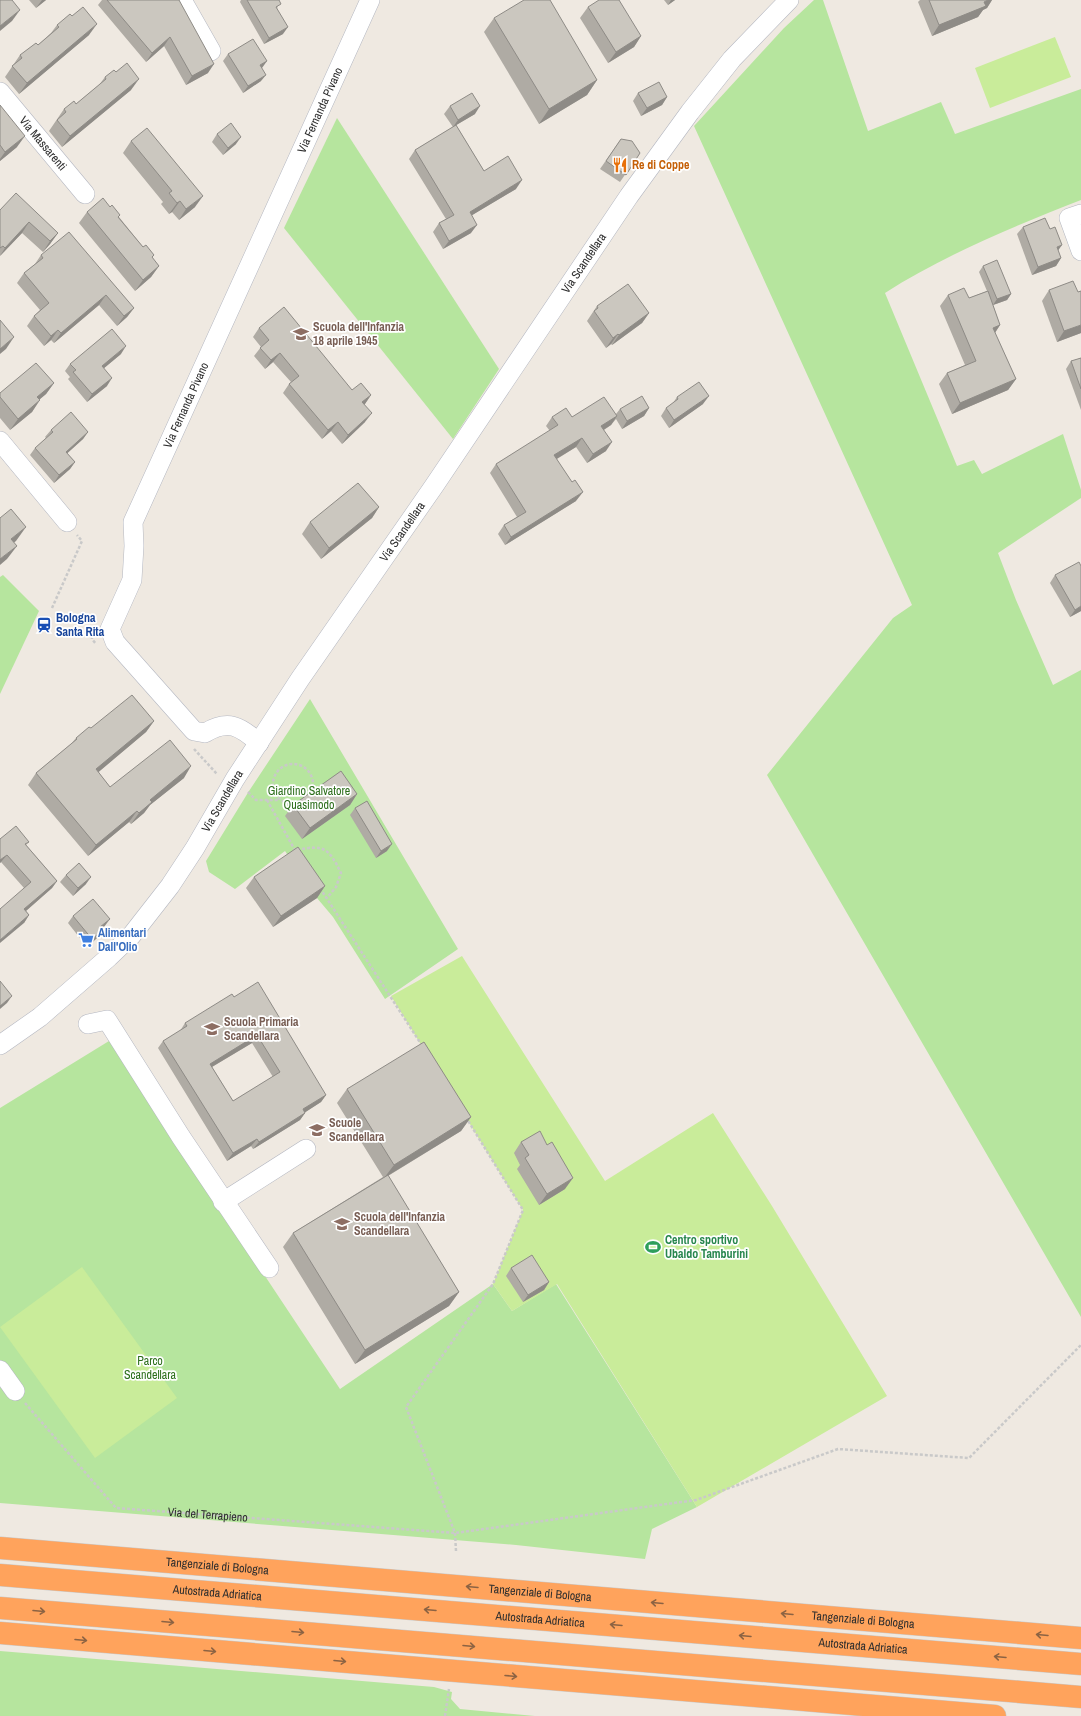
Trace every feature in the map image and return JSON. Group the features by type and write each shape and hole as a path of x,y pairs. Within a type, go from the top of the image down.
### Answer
{"highway":[{"name":"Tangenziale di Bologna","path":"0,1548 1081,1638"},
{"name":"Autostrada Adriatica","path":"0,1575 1081,1664"},
{"path":"0,1608 1081,1697"},
{"path":"0,1633 995,1716"}],"street":[{"path":"182,0 211,51"},
{"name":"Via Fernanda Pivano","path":"259,743 246,731 233,726 217,726 205,733 194,731 115,642 110,629 132,580 134,546 133,522 370,0"},
{"name":"Via Scandellara","path":"0,1045 40,1017 131,936 170,886 195,848 235,778 300,679 434,486 634,190 690,112 727,65 788,0"},
{"name":"Via Massarenti","path":"0,92 85,194"},
{"path":"1081,214 1069,218 1081,251"},
{"path":"0,441 67,522"},
{"path":"88,1024 107,1020 180,1137 268,1268"},
{"path":"224,1202 306,1149"},
{"path":"0,1370 15,1391"}],"path":[{"path":"52,608 82,541 67,522"},
{"path":"250,794 256,800 280,800 293,804 306,799 310,794 313,781 311,775 302,765 289,764 277,770 272,783 273,789 280,800"},
{"path":"266,800 299,857"},
{"path":"295,851 315,846 331,854 340,873 336,887 327,898"},
{"path":"319,887 424,1049"},
{"path":"456,1552 455,1533 406,1407 493,1284 523,1210 465,1116"},
{"name":"Via del Terrapieno","path":"15,1391 116,1508 455,1533 696,1500 838,1449 969,1458 1081,1345"},
{"path":"445,1716 449,1688"}],"green space":[{"path":"814,0 823,0 868,131 941,102 955,134 1081,89 1081,200 980,242 931,266 885,293 957,466 974,460 982,474 1063,434 1081,490 1081,498 998,553 1016,600 1053,685 1081,670 1081,1317 767,775 893,618 912,605 694,126 784,28"},
{"path":"1055,37 1071,77 990,108 975,68"},
{"path":"337,118 499,369 453,439 284,228"},
{"path":"3,575 39,611 0,694 0,577"},
{"name":"Giardino Salvatore Quasimodo","path":"310,699 458,949 385,999 333,917 317,898 285,851 235,889 209,872 206,861 249,791"},
{"name":"Centro sportivo Ubaldo Tamburini","path":"462,956 605,1181 713,1113 772,1206 887,1396 697,1507 557,1284 512,1311 493,1284 523,1210 391,996"},
{"name":"Parco Scandellara","path":"109,1041 340,1389 493,1284 512,1311 556,1284 697,1507 652,1529 645,1559 516,1545 0,1503 0,1388 5,1385 0,1377 0,1108"},
{"path":"82,1267 177,1398 95,1458 0,1327"},
{"path":"0,1651 434,1687 452,1692 451,1699 460,1709 535,1716 0,1716"}],"building":[{"path":"0,0 12,0 20,10 0,26"},
{"path":"107,0 179,0 214,64 192,76 170,37 152,53"},
{"path":"247,0 279,0 281,4 276,7 288,27 269,38"},
{"path":"524,0 550,0 597,80 549,109 494,18"},
{"path":"599,0 619,0 641,36 616,52 588,7"},
{"path":"929,0 988,0 984,2 986,6 939,25"},
{"path":"83,7 97,24 27,83 12,66 22,58 20,55 36,43 38,45 59,27 57,25 70,14 72,16"},
{"path":"253,39 267,61 260,65 266,75 248,86 228,54"},
{"path":"127,63 139,79 70,136 57,120 66,112 64,109 74,101 76,104 106,79 105,77 114,70 116,72"},
{"path":"659,82 667,97 647,108 638,93"},
{"path":"472,93 480,106 458,120 450,106"},
{"path":"0,105 25,136 5,152 0,145"},
{"path":"231,123 241,137 228,148 217,134"},
{"path":"456,125 484,171 508,156 522,180 470,212 477,225 449,241 439,223 454,215 415,150"},
{"path":"147,128 203,196 186,209 180,201 177,203 169,193 172,191 131,141"},
{"path":"621,139 632,141 640,153 626,175 606,161"},
{"path":"16,193 58,233 50,241 29,222 5,248 3,246 0,248 0,210"},
{"path":"103,198 110,207 112,205 120,215 118,217 143,247 146,245 154,255 152,257 159,266 143,280 87,212"},
{"path":"1045,218 1050,229 1055,227 1062,245 1057,247 1061,258 1038,267 1023,227"},
{"path":"69,232 134,308 124,316 106,295 61,333 58,330 51,336 34,316 49,303 24,273 43,258 41,255"},
{"path":"997,260 1011,294 997,299 983,266"},
{"path":"1073,281 1078,292 1081,291 1081,325 1064,331 1049,290"},
{"path":"628,284 649,313 613,338 594,311 598,308 597,306"},
{"path":"964,288 969,298 988,291 1000,325 993,328 1016,379 960,403 947,373 976,361 948,295"},
{"path":"284,307 352,390 361,383 371,395 362,402 372,413 348,435 338,422 328,430 289,384 299,376 280,353 271,360 260,348 269,340 259,328"},
{"path":"0,320 14,337 0,349"},
{"path":"112,329 126,346 102,366 112,378 92,394 73,372 76,370 70,364"},
{"path":"1081,358 1081,389 1071,361"},
{"path":"36,363 54,383 37,397 40,400 18,419 0,397 0,393"},
{"path":"699,382 709,396 674,420 666,408 678,399 677,397"},
{"path":"642,396 649,408 627,421 620,409"},
{"path":"604,397 617,416 601,426 612,442 593,454 582,438 554,455 572,482 575,480 583,492 511,537 504,525 526,512 496,464 558,425 552,417 566,408 572,417"},
{"path":"71,412 88,432 66,452 75,462 59,475 35,448 53,432 51,430"},
{"path":"358,483 379,507 329,548 310,522"},
{"path":"11,509 26,527 11,539 17,546 0,559 0,518"},
{"path":"1079,562 1081,566 1081,606 1075,610 1055,575"},
{"path":"132,695 154,721 96,769 110,787 170,740 191,766 150,800 152,802 139,813 137,811 96,845 36,773 89,727 91,728"},
{"path":"341,771 357,794 310,828 293,805"},
{"path":"367,801 392,844 381,851 355,808"},
{"path":"16,826 29,842 25,844 57,881 24,909 29,915 0,940 0,909 31,882 7,855 0,860 0,839"},
{"path":"298,847 325,886 281,916 254,877"},
{"path":"79,863 91,877 78,888 66,875"},
{"path":"93,899 110,919 100,927 102,931 92,939 73,916"},
{"path":"0,981 12,996 0,1006"},
{"path":"258,982 326,1095 303,1109 305,1113 259,1142 257,1139 233,1153 163,1041 187,1026 185,1023 232,994 234,997","holes":["257,1035 280,1072 233,1101 210,1064"]},
{"path":"424,1042 471,1117 394,1165 347,1089"},
{"path":"540,1131 547,1145 552,1142 573,1178 547,1194 525,1158 529,1155 521,1142"},
{"path":"388,1175 459,1292 365,1350 293,1233"},
{"path":"532,1255 549,1282 528,1295 511,1268"}],"place":[{"name":"Re di Coppe","path":"620,165"},
{"name":"Scuola dell'Infanzia 18 aprile 1945","path":"301,334"},
{"name":"Bologna Santa Rita","path":"44,625"},
{"name":"Alimentari Dall'Olio","path":"86,940"},
{"name":"Scuola Primaria Scandellara","path":"212,1029"},
{"name":"Scuole Scandellara","path":"317,1130"},
{"name":"Scuola dell'Infanzia Scandellara","path":"342,1224"},
{"name":"Centro sportivo Ubaldo Tamburini","path":"653,1247"}]}
